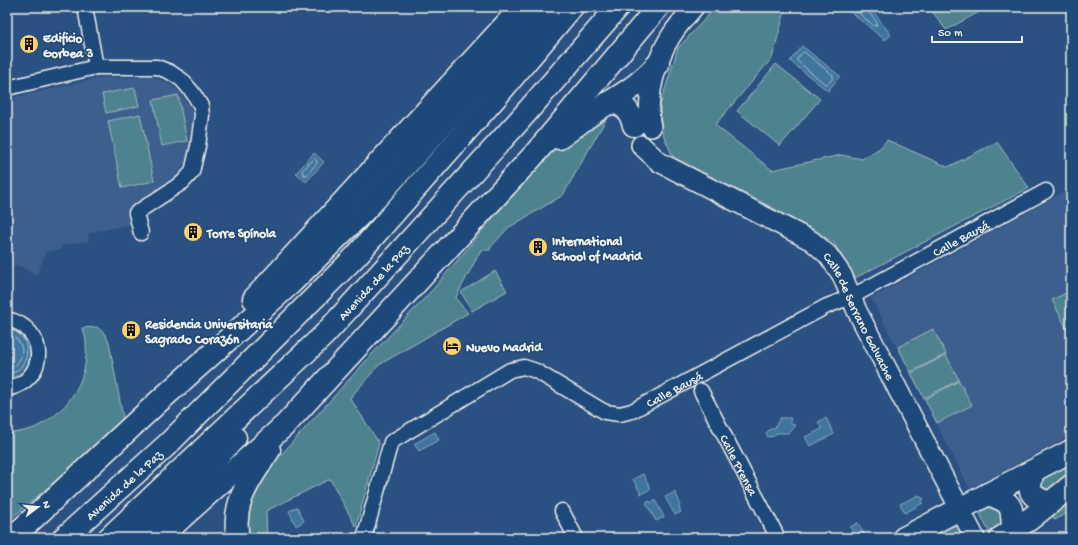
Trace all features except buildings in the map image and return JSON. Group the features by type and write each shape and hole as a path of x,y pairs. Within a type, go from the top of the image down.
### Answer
{"main road":[{"path":"157,403 324,224 522,7"},
{"path":"12,538 157,403 291,283 366,209 549,7"},
{"name":"Avenida de la Paz","path":"64,538 168,444 356,256 496,98 572,7"},
{"name":"Avenida de la Paz","path":"109,538 324,335 518,122 618,7"},
{"path":"159,538 286,424 534,156 658,7"},
{"path":"534,156 599,109 610,104 640,82 658,64"},
{"path":"610,104 622,104 643,132"},
{"path":"139,538 261,411 324,335"},
{"path":"238,538 237,512 242,493 286,424"},
{"path":"917,535 960,508 1071,451"},
{"path":"1033,471 1029,487 1035,498 1049,503"},
{"path":"1007,534 1071,486"},
{"path":"988,494 1004,500 1012,510 1007,534"}],"street":[{"path":"85,7 96,67"},
{"path":"643,132 650,114 658,64 667,43 694,7"},
{"path":"643,132 640,82 646,62 657,45 681,23"},
{"path":"7,88 96,67 157,67 170,72 182,80 193,93 201,106 202,115 198,146 192,172 183,182 136,213 141,233"},
{"name":"Calle de Serrano Galvache","path":"643,132 659,162 812,241 828,255 842,275 851,297 975,538"},
{"name":"Calle Bausá","path":"364,538 391,442 510,370 524,366 536,371 605,412 620,414 632,411 827,306 851,297 1046,191"},
{"path":"7,319 17,321 26,327 34,336 38,347 38,359 35,370 28,379 19,386 7,389"},
{"name":"Calle Prensa","path":"701,391 778,538"},
{"path":"562,511 576,538"}],"shaded area":[{"path":"149,76 167,82 179,91 191,108 193,115 187,160 177,176 160,190 130,207 133,224 88,233 89,241 62,245 62,249 46,252 37,275 20,266 7,265 7,99 103,77 127,78"},
{"path":"1071,188 1071,435 970,489 871,298"}],"green space":[{"path":"716,7 786,7 772,58 715,125 772,170 841,155 862,159 880,148 887,140 948,167 997,142 1029,188 855,278 833,242 771,207 673,157 656,118 678,48"},
{"path":"929,7 988,7 946,30"},
{"path":"776,64 820,99 780,146 737,111"},
{"path":"135,88 139,106 106,113 102,94"},
{"path":"178,95 187,141 162,146 153,100"},
{"path":"140,114 154,181 122,188 108,121"},
{"path":"608,116 563,195 508,228 490,250 481,250 456,297 468,313 379,365 350,398 379,443 356,527 330,479 266,511 267,538 249,538 248,518 252,500 270,467 434,288 497,213 554,150 586,123"},
{"path":"495,271 507,291 472,311 461,292"},
{"path":"1070,291 1071,293 1071,335 1052,300"},
{"path":"97,327 104,333 109,342 124,423 7,522 7,434 28,430 40,425 51,418 69,401 81,380 84,368 86,341 82,328"},
{"path":"933,329 946,354 911,372 898,347"},
{"path":"946,355 959,380 924,398 911,373"},
{"path":"959,381 972,405 937,423 925,399"},
{"path":"1071,460 1071,477 1049,492 1034,484 1035,481"},
{"path":"1071,500 1071,511 1055,520 1052,516"},
{"path":"994,504 1007,521 991,537 979,511"},
{"path":"952,524 960,527 971,538 931,538 932,535"}],"water":[{"path":"851,7 870,7 891,35 885,40 848,10"},
{"path":"802,46 840,76 828,91 790,61"},
{"path":"314,153 324,162 306,182 296,173"},
{"path":"7,325 21,332 29,346 30,353 27,367 15,377 7,379"},
{"path":"780,418 791,418 791,424 795,425 789,433 776,433 774,436 768,437 766,433 770,429 774,429"},
{"path":"826,418 834,434 810,446 805,437 822,429 818,422"},
{"path":"435,432 439,440 419,451 414,444"},
{"path":"643,474 651,489 641,494 633,479"},
{"path":"675,492 680,503 679,507 681,512 675,515 665,497"},
{"path":"919,495 924,499 922,501 923,503 905,513 900,504"},
{"path":"655,500 664,517 656,521 646,503 650,501 651,503"},
{"path":"297,507 304,521 296,526 289,511"},
{"path":"858,523 866,537 856,538 850,527"}],"place":[{"name":"Edificio Gorbea 3","path":"29,44"},
{"name":"Torre Spínola","path":"193,232"},
{"name":"International School of Madrid","path":"538,247"},
{"name":"Residencia Universitaria Sagrado Corazón","path":"131,330"},
{"name":"Nuevo Madrid","path":"452,346"}]}
